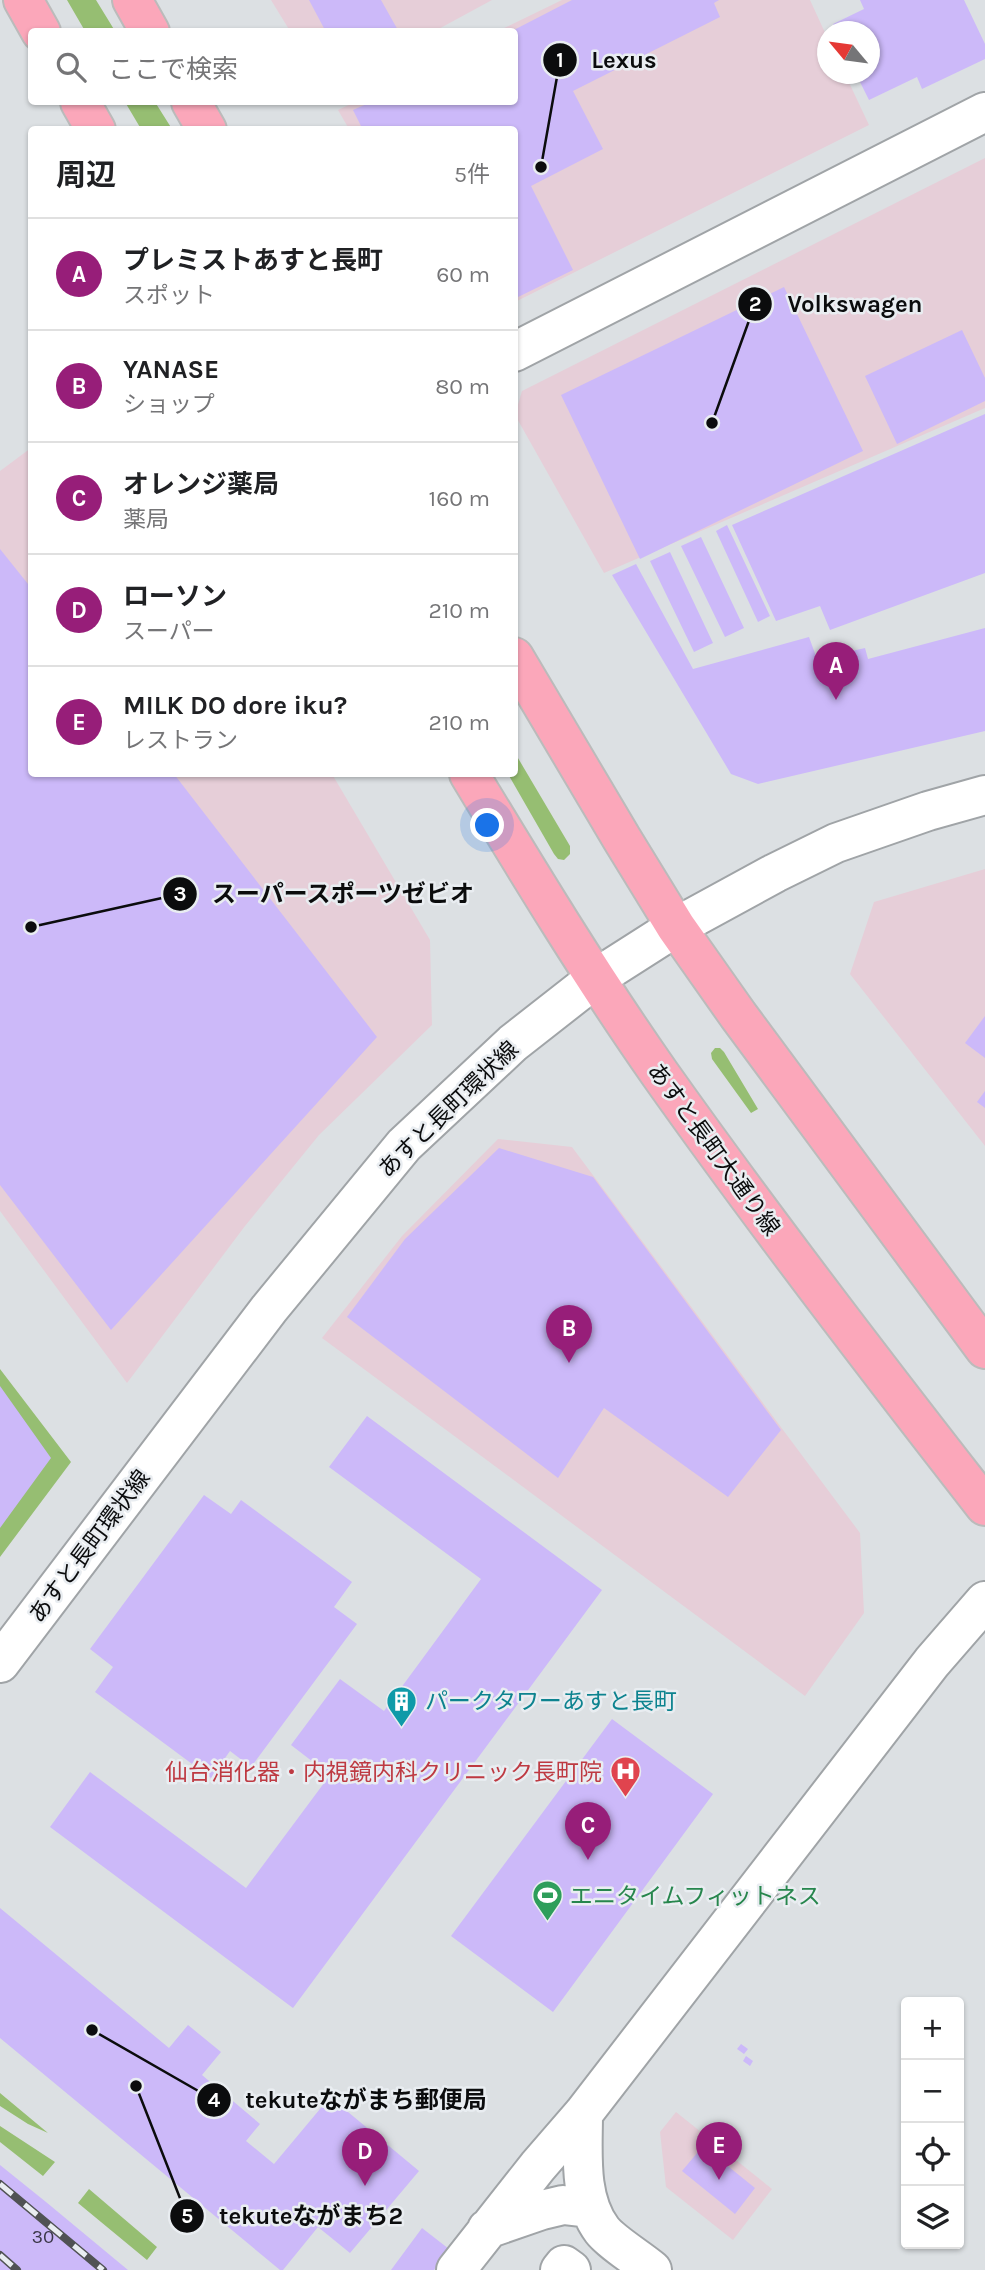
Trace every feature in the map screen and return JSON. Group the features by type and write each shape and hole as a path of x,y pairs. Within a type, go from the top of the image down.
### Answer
{"main road":[{"path":"23,0 39,28"},
{"path":"132,0 148,28"},
{"path":"82,105 94,126"},
{"path":"193,105 205,126"},
{"path":"518,664 676,927 985,1349"},
{"name":"あすと長町大通り線","path":"471,777 540,892 658,1072 798,1265 985,1506"}],"street":[{"path":"518,350 985,112"},
{"name":"あすと長町環状線","path":"0,1663 269,1309 404,1145 513,1044 596,978 676,927 775,873 836,843 928,811 985,795"},
{"path":"461,2268 487,2229 583,2114 932,1662 985,1601"},
{"path":"583,2114 583,2164 589,2208 603,2231 652,2270"},
{"path":"487,2229 563,2205 589,2208"},
{"path":"560,2270 564,2265 571,2270"}],"shaded area":[{"path":"271,0 492,0 440,28 288,28"},
{"path":"562,0 810,0 820,21 817,21 817,84 850,84 869,125 518,300 518,126 347,126 338,110 349,105 518,105 518,28 504,28"},
{"path":"985,158 985,408 604,573 518,420 518,405 522,391"},
{"path":"28,450 28,777 334,777 430,940 432,1025 319,1135 245,1226 127,1383 0,1211 0,471"},
{"path":"985,869 985,1146 850,974 874,902"},
{"path":"498,1139 572,1147 860,1533 864,1613 805,1696 322,1338 402,1236"},
{"path":"676,2112 772,2189 733,2240 666,2187 660,2132"}],"green space":[{"path":"67,0 96,0 113,28 83,28"},
{"path":"127,105 157,105 170,126 139,126"},
{"path":"518,758 570,846 570,854 564,860 558,859 510,777 518,777"},
{"path":"715,1048 724,1052 758,1109 751,1113 712,1059 711,1053"},
{"path":"0,1369 71,1462 0,1557"},
{"path":"0,2093 48,2133 0,2106"},
{"path":"0,2126 55,2162 43,2176 0,2142"},
{"path":"89,2189 157,2247 147,2260 78,2203"}],"building":[{"path":"309,0 381,0 397,28 324,28"},
{"path":"572,0 719,0 714,3 720,17 573,91 603,149 531,186 573,270 518,297 518,126 361,126 353,110 364,105 518,105 518,28"},
{"path":"860,0 964,0 985,44 985,59 922,89 917,77 869,100 861,84 880,84 880,21 839,21 864,9"},
{"path":"784,287 863,451 640,559 561,395"},
{"path":"962,330 985,378 985,401 897,444 865,376"},
{"path":"985,414 985,573 830,630 820,606 776,621 732,525"},
{"path":"727,525 770,616 758,622 716,531"},
{"path":"701,537 744,628 725,637 681,546"},
{"path":"0,549 28,584 28,777 176,777 377,1037 111,1330 0,1185"},
{"path":"670,552 713,643 694,652 650,561"},
{"path":"636,564 693,669 809,637 817,659 865,648 868,659 985,628 985,731 758,784 731,774 612,575"},
{"path":"985,1016 985,1058 965,1043"},
{"path":"985,1091 985,1108 977,1102"},
{"path":"499,1148 593,1177 781,1430 728,1497 604,1408 558,1478 347,1317 405,1239"},
{"path":"0,1386 51,1458 0,1528"},
{"name":"パークタワーあすと長町","path":"367,1416 602,1590 293,2008 50,1827 90,1772 246,1888 330,1775 291,1745 340,1679 384,1711 481,1579 329,1467"},
{"path":"204,1495 231,1514 241,1500 352,1582 334,1607 357,1624 251,1767 230,1751 211,1778 95,1692 113,1667 90,1649"},
{"path":"612,1719 713,1794 553,2012 451,1936"},
{"path":"0,1908 169,2048 188,2025 221,2052 202,2075 260,2124 246,2141 274,2164 330,2097 419,2171 350,2253 318,2227 283,2270 280,2270 0,2038"},
{"path":"741,2044 748,2049 744,2054 737,2049"},
{"path":"746,2056 753,2061 750,2066 743,2061"},
{"path":"703,2146 755,2188 735,2214 682,2171"},
{"path":"0,2165 46,2202 128,2270 0,2270"},
{"path":"422,2228 449,2249 434,2270 391,2270"}],"railway":[{"path":"0,2184 103,2270"},
{"path":"0,2255 17,2270"}],"place":[{"name":"Lexus","path":"541,167"},
{"name":"Volkswagen","path":"712,423"},
{"name":"プレミストあすと長町","path":"836,700"},
{"name":"スーパースポーツゼビオ","path":"31,927"},
{"name":"YANASE","path":"569,1363"},
{"name":"パークタワーあすと長町","path":"402,1728"},
{"name":"仙台消化器・内視鏡内科クリニック長町院","path":"625,1799"},
{"name":"オレンジ薬局","path":"588,1860"},
{"name":"エニタイムフィットネス","path":"547,1923"},
{"name":"tekuteながまち郵便局","path":"92,2030"},
{"name":"tekuteながまち2","path":"136,2086"},
{"name":"MILK DO dore iku?","path":"719,2180"},
{"name":"ローソン","path":"365,2186"}]}
